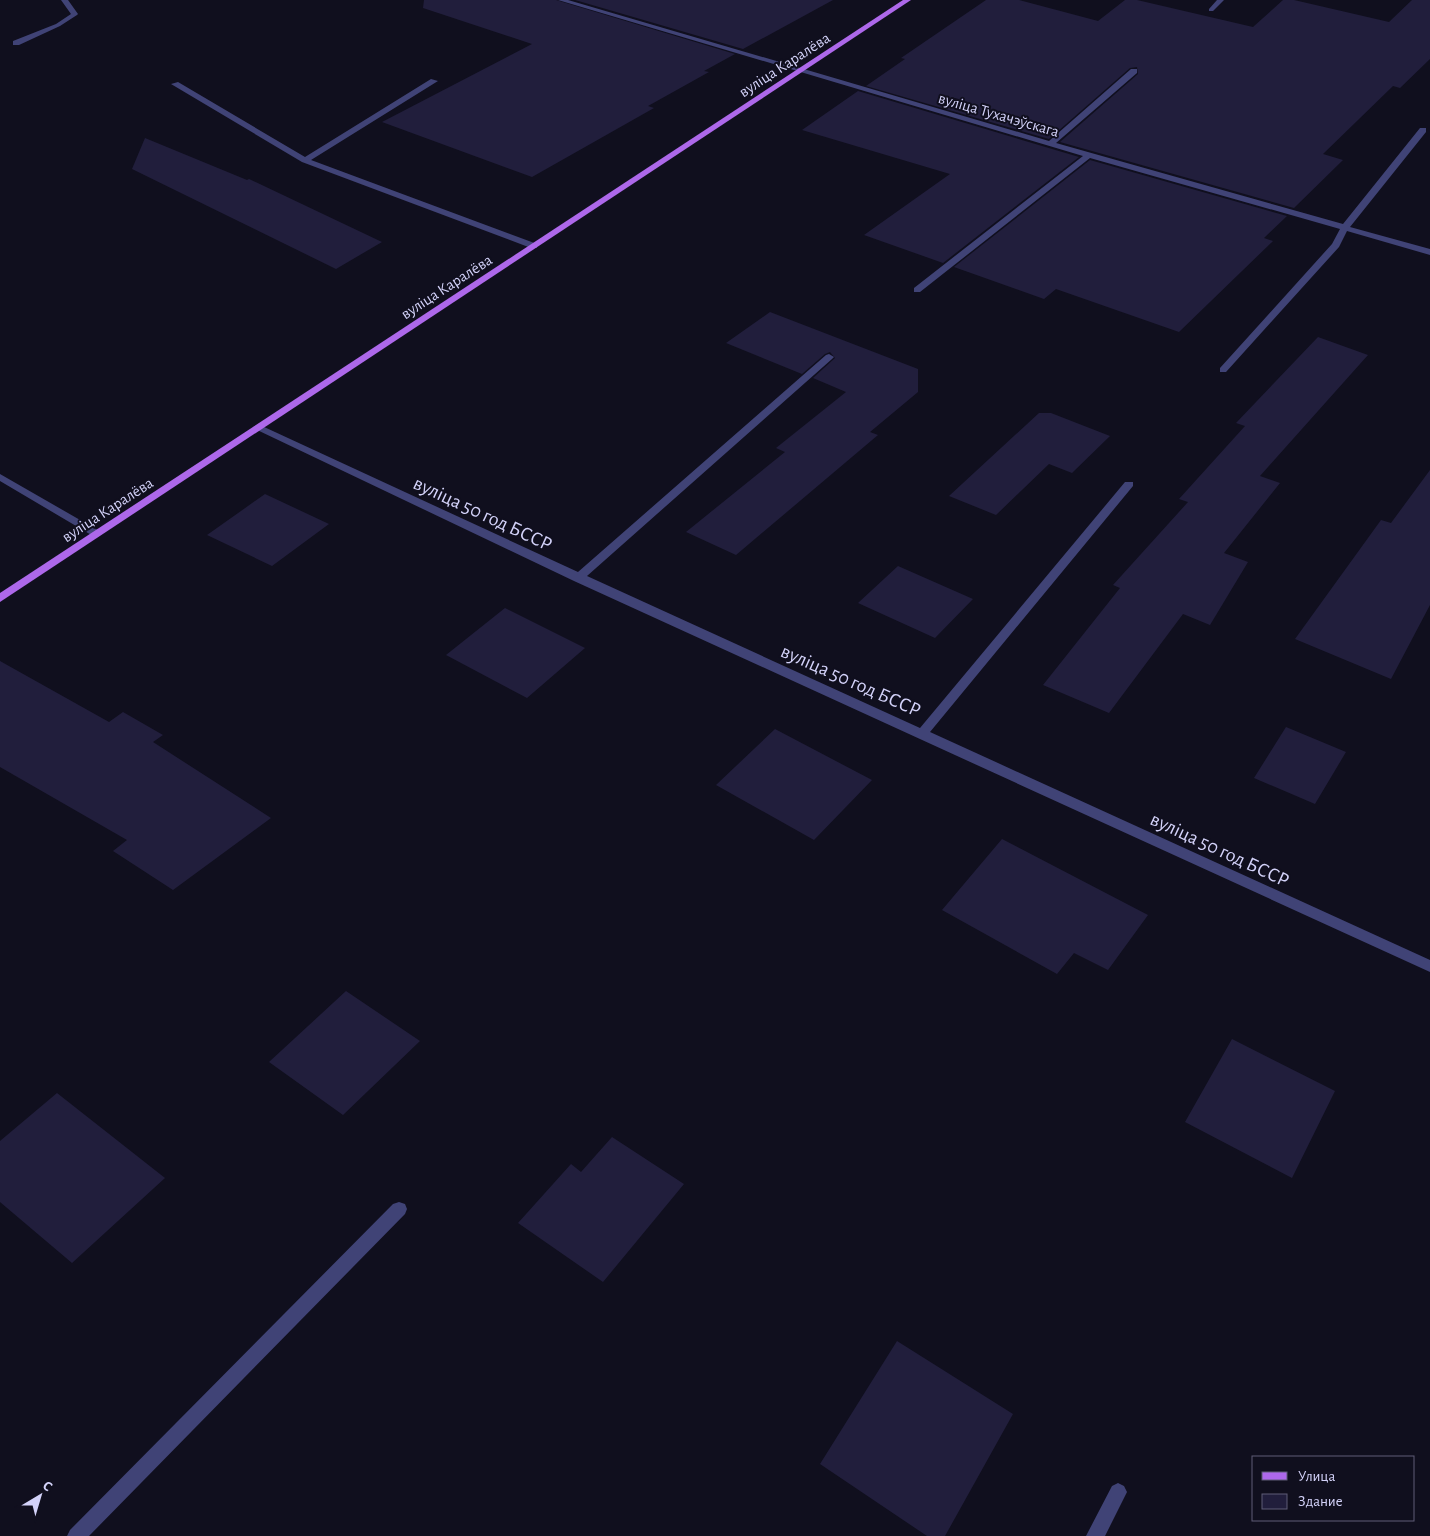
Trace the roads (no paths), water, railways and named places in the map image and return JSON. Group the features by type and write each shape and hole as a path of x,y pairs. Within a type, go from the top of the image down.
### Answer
{"main road":[{"name":"вуліца Каралёва","path":"0,598 908,0"}],"street":[{"path":"16,43 58,25 76,14 64,0"},
{"name":"вуліца Тухачэўскага","path":"561,0 1088,155 1430,252"},
{"path":"580,6 592,0"},
{"path":"1210,10 1221,0"},
{"path":"1051,143 1134,72"},
{"path":"305,160 434,80"},
{"path":"175,84 305,160 534,246"},
{"path":"1223,370 1336,245 1346,228 1422,130"},
{"path":"917,290 1088,155"},
{"path":"578,578 828,357"},
{"name":"вуліца 50 год БССР","path":"258,428 578,578 923,733 1430,966"},
{"path":"0,477 97,534"},
{"path":"923,733 1129,484"},
{"path":"76,1536 399,1209"},
{"path":"1095,1536 1118,1492"}]}
